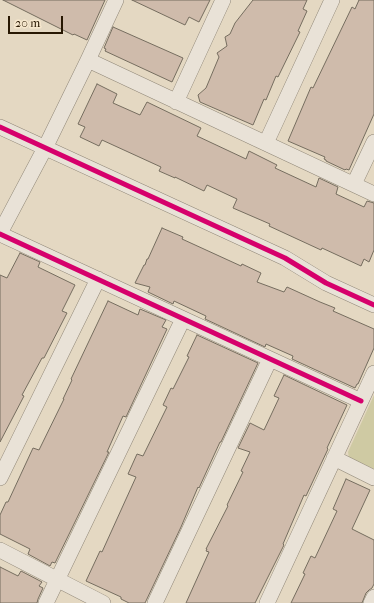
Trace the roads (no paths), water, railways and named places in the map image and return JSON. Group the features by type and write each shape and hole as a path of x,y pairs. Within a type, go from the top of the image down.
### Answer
{"street":[{"path":"116,0 45,148 0,233 361,401"},
{"path":"176,102 222,0"},
{"path":"266,143 332,0"},
{"path":"88,60 374,194"},
{"path":"0,127 285,258 326,283 374,305"},
{"path":"354,184 374,142"},
{"path":"0,478 98,279"},
{"path":"46,603 184,319"},
{"path":"155,603 270,359"},
{"path":"267,603 374,373"},
{"path":"334,458 374,478"},
{"path":"0,550 103,603"},
{"path":"371,603 374,597"}]}
